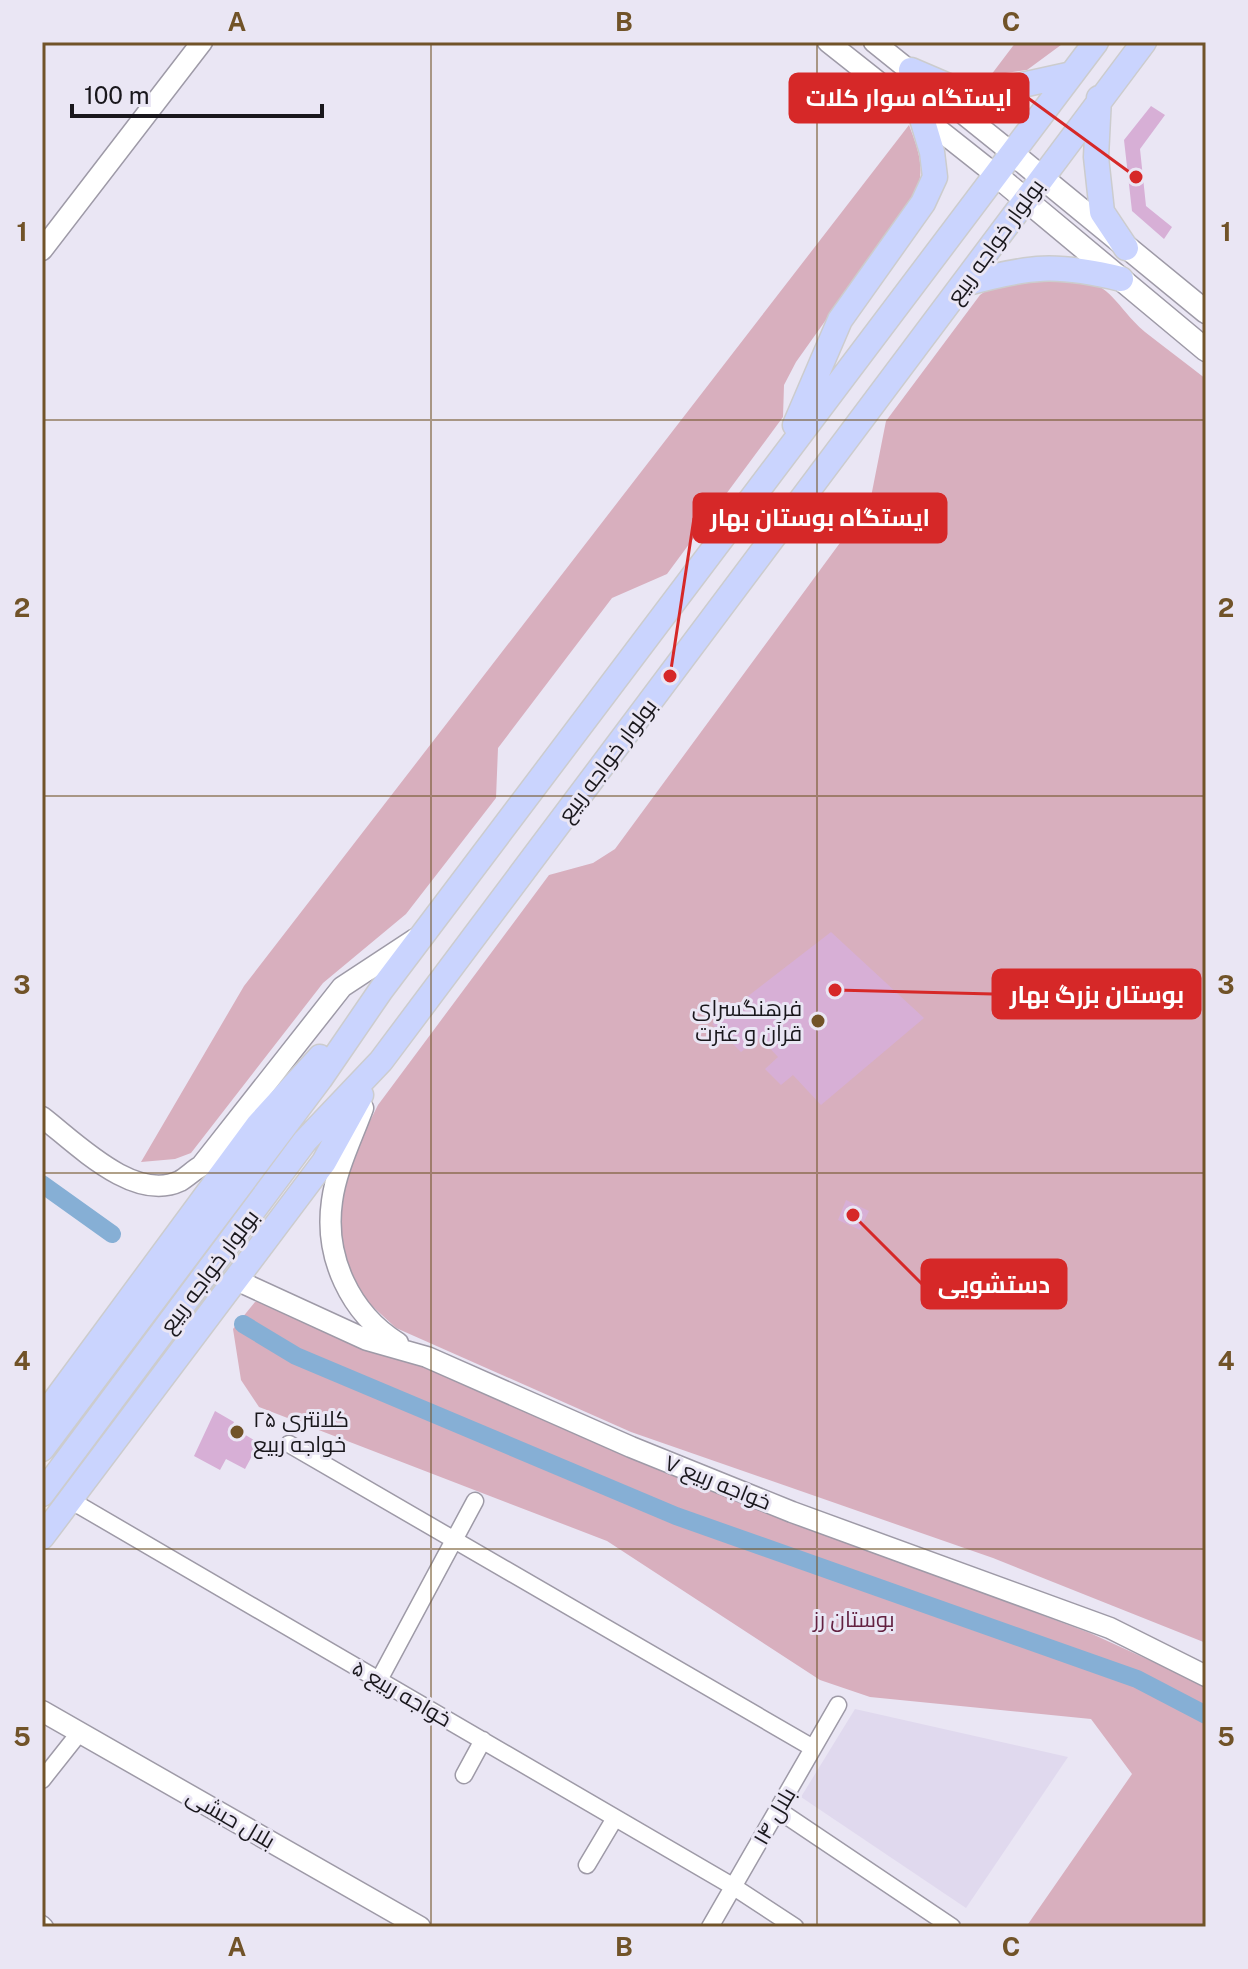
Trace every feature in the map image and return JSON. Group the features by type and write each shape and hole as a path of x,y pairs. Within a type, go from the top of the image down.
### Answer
{"main road":[{"name":"بولوار خواجه ربیع","path":"42,1449 320,1079 422,935 1096,42"},
{"name":"بولوار خواجه ربیع","path":"42,1494 305,1141 381,1061 964,284 1099,98 1144,42"},
{"path":"911,70 960,91 995,91 1072,74"},
{"path":"1099,98 1096,157 1102,212 1126,248"},
{"path":"781,460 840,320 923,203 935,177 932,152 920,112"},
{"path":"1012,153 1206,312"},
{"path":"996,175 1206,350"},
{"path":"964,284 1034,267 1077,268 1121,279"},
{"path":"42,1418 258,1125 381,990"},
{"path":"42,1537 324,1162 381,1061"}],"street":[{"path":"42,250 202,42"},
{"path":"828,42 996,175"},
{"path":"874,42 1012,153"},
{"path":"42,1117 122,1179 142,1183 178,1182 201,1166 342,987 422,935"},
{"path":"381,1061 336,1182 331,1218 332,1245 346,1287 367,1317 395,1341 427,1357"},
{"name":"خواجه ربیع ۷","path":"234,1279 367,1340 427,1357 631,1447 792,1512 1110,1628 1206,1676"},
{"path":"289,1444 813,1748"},
{"name":"خواجه ربیع ۵","path":"70,1500 734,1887 795,1927"},
{"path":"379,1680 475,1501"},
{"name":"بلال ۱۴","path":"710,1927 838,1705"},
{"name":"بلال حبشی","path":"42,1711 420,1927"},
{"path":"42,1780 80,1732"},
{"path":"464,1775 483,1740"},
{"path":"778,1810 952,1927"},
{"path":"587,1865 615,1818"}],"shaded area":[{"path":"855,1709 1068,1757 966,1908 801,1797"}],"green space":[{"path":"1016,42 1065,42 1027,70 991,75"},
{"path":"909,125 921,169 914,196 796,362 784,385 783,417 667,574 612,598 498,748 496,798 406,914 323,983 191,1153 175,1159 141,1162 244,986"},
{"path":"1071,275 1106,291 1145,332 1206,379 1206,1643 993,1558 631,1432 396,1328 358,1293 339,1253 342,1197 353,1155 378,1105 549,875 593,863 615,849 870,502 886,421 980,295 1002,279"},
{"name":"بوستان رز","path":"272,1293 787,1520 1090,1633 1206,1686 1206,1927 1026,1927 1132,1774 1091,1719 870,1697 820,1680 607,1541 259,1407 241,1380 233,1329 255,1302"}],"building":[{"path":"1151,106 1165,115 1140,149 1146,206 1172,227 1164,239 1132,211 1124,140"},
{"name":"فرهنگسرای قرآن و عترت","path":"831,932 924,1018 821,1105 793,1075 781,1085 765,1069 778,1057 760,1038 741,1052 712,1024"},
{"path":"846,1200 869,1211 860,1230 838,1220"},
{"path":"215,1411 234,1422 232,1427 259,1443 245,1469 226,1459 220,1470 194,1456"}],"waterway":[{"path":"42,1184 112,1234"},
{"path":"243,1324 296,1356 676,1516 1137,1679 1206,1715"}],"place":[{"name":"ایستگاه سوار کلات","path":"1136,177"},
{"name":"ایستگاه بوستان بهار","path":"670,676"},
{"name":"بوستان بزرگ بهار","path":"835,990"},
{"name":"فرهنگسرای قرآن و عترت","path":"818,1021"},
{"name":"دستشویی","path":"853,1215"},
{"name":"کلانتری ٢۵ خواجه ربیع","path":"237,1432"}]}
